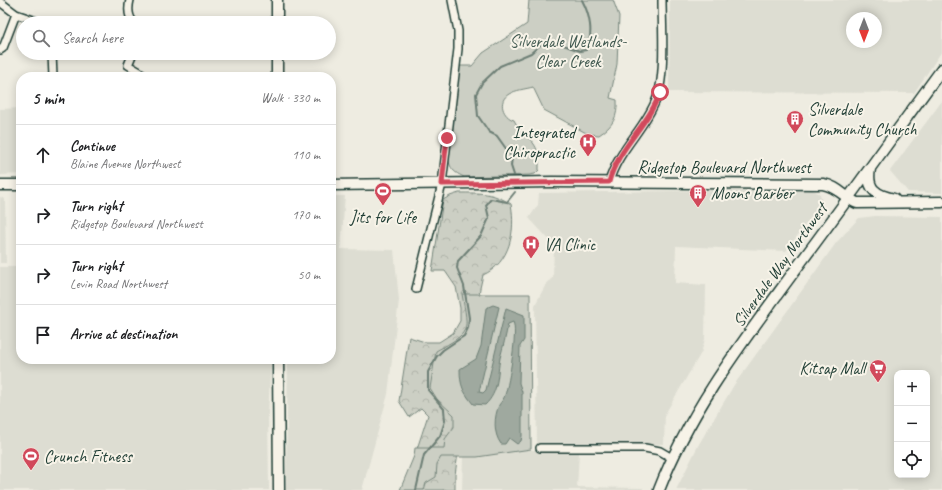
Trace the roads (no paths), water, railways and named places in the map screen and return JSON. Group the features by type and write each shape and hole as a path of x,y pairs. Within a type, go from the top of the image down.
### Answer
{"main road":[{"path":"277,0 277,16"},
{"path":"277,60 277,72"},
{"name":"Silverdale Way Northwest","path":"659,490 672,458 697,410 730,360 942,69"},
{"path":"870,169 868,181 878,194 914,202"},
{"name":"Ridgetop Boulevard Northwest","path":"336,185 609,182 823,184 832,186 848,198"},
{"path":"0,185 16,185"},
{"path":"848,198 861,203 942,202"},
{"path":"278,364 279,490"}],"street":[{"path":"130,0 128,11 130,16"},
{"path":"416,289 442,184 458,49 458,31 452,0"},
{"path":"609,182 616,162 651,111 662,85 662,0"},
{"path":"0,2 16,14 22,16"},
{"path":"0,50 3,48 16,14"},
{"path":"52,60 52,72"},
{"path":"130,60 128,65 140,72"},
{"path":"540,448 645,448 660,451 672,458"}],"waterway":[{"path":"514,175 511,166 512,157 497,136 489,132 478,116 476,94 482,83 500,66 531,53 540,45 558,43 580,51 586,50 590,38 590,25 582,0"},
{"path":"416,490 424,455 440,436 445,421 444,409 428,390 428,372 437,356 443,350 464,336 468,328 469,318 464,286 457,268 458,261 481,236 489,218 486,205 491,199 507,202 515,192"}],"place":[{"name":"Silverdale Community Church","path":"795,134"},
{"name":"Integrated Chiropractic","path":"588,157"},
{"name":"Jits for Life","path":"383,206"},
{"name":"Moons Barber","path":"698,208"},
{"name":"VA Clinic","path":"531,259"},
{"name":"Kitsap Mall","path":"878,383"},
{"name":"Crunch Fitness","path":"31,471"}],"park label":[{"name":"Silverdale Wetlands- Clear Creek","path":"568,51"}]}
